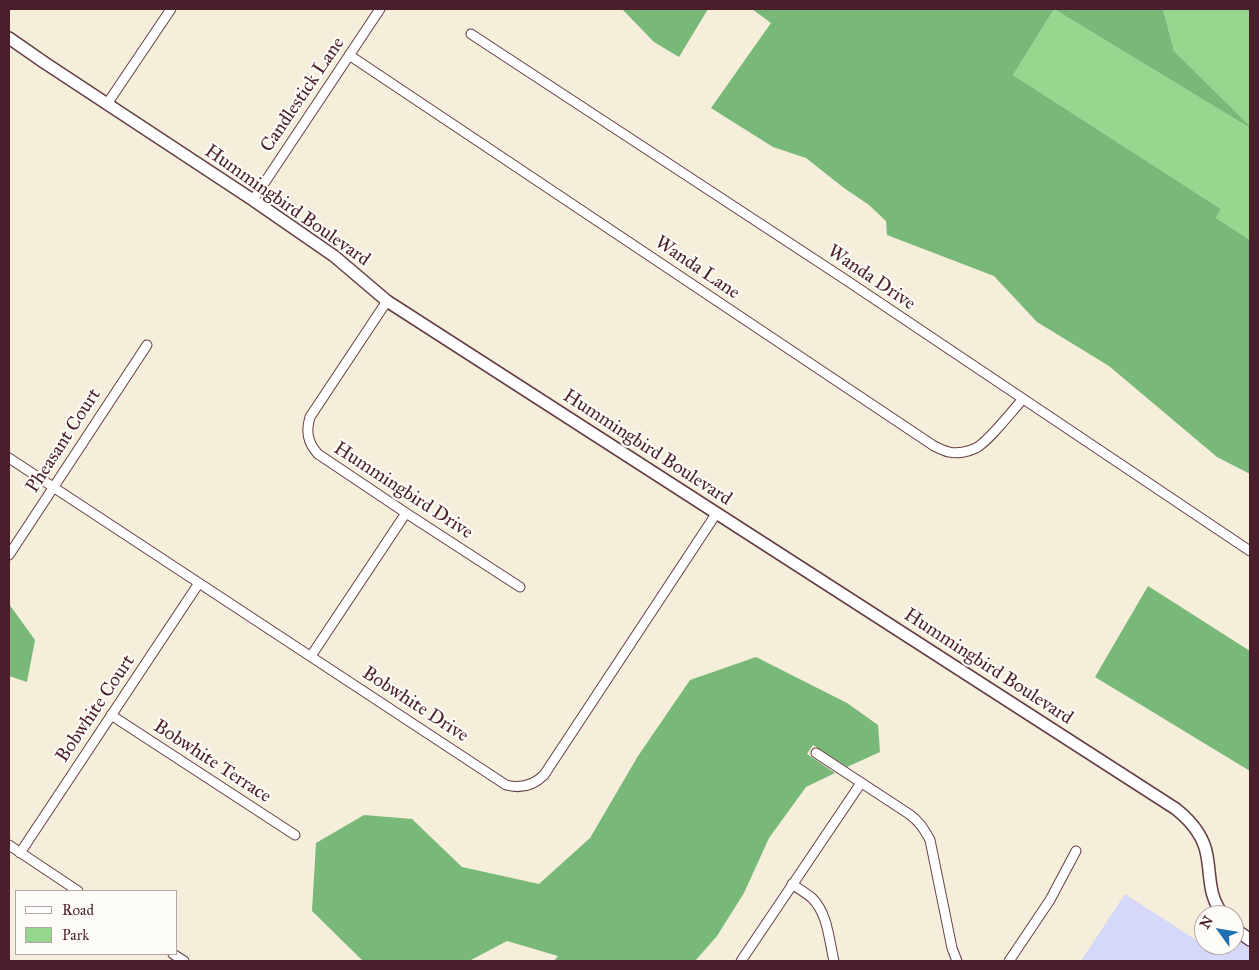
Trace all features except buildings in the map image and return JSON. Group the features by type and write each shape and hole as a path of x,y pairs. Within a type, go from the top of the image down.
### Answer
{"street":[{"path":"107,104 171,9"},
{"name":"Candlestick Lane","path":"253,200 380,9"},
{"name":"Wanda Drive","path":"471,34 837,274 1250,551"},
{"name":"Hummingbird Boulevard","path":"9,38 334,256 387,301 1176,809 1195,828 1202,841 1207,855 1213,897 1217,905"},
{"name":"Wanda Lane","path":"349,55 934,446 948,452 958,453 976,448 984,442 1023,399"},
{"name":"Hummingbird Drive","path":"387,301 310,417 307,426 309,442 318,454 520,587"},
{"name":"Pheasant Court","path":"9,555 147,345"},
{"name":"Bobwhite Drive","path":"9,458 506,785 513,787 529,786 544,775 716,514"},
{"path":"311,656 406,513"},
{"name":"Bobwhite Court","path":"20,853 199,583"},
{"name":"Bobwhite Terrace","path":"111,715 295,835"},
{"path":"816,753 909,814 925,830 930,840 952,948 957,961"},
{"path":"741,961 861,783"},
{"path":"9,845 76,890"},
{"path":"1009,961 1050,900 1076,851"},
{"path":"792,884 811,898 819,907 824,918 834,961"}],"shaded area":[{"path":"1125,894 1194,939 1194,955 1244,955 1244,943 1250,947 1250,961 1081,961"}],"green space":[{"path":"622,9 708,9 679,57 654,42"},
{"path":"752,9 1054,9 1013,75 1221,209 1216,218 1250,240 1250,474 1217,457 1109,366 1037,322 994,276 887,235 886,221 869,205 806,158 773,147 711,108 771,23"},
{"path":"1054,9 1250,128 1250,240 1216,218 1221,209 1013,75"},
{"path":"1054,9 1163,9 1174,51 1250,128"},
{"path":"1163,9 1250,9 1250,126 1174,51"},
{"path":"1148,586 1250,651 1250,771 1095,677"},
{"path":"9,604 35,640 27,682 9,676"},
{"path":"756,657 847,703 878,725 880,752 847,767 813,745 807,754 835,773 806,787 769,838 744,893 717,936 695,961 554,961 558,956 507,941 469,961 363,961 312,911 316,843 364,815 412,819 462,867 539,884 590,838 638,756 690,680"}]}
